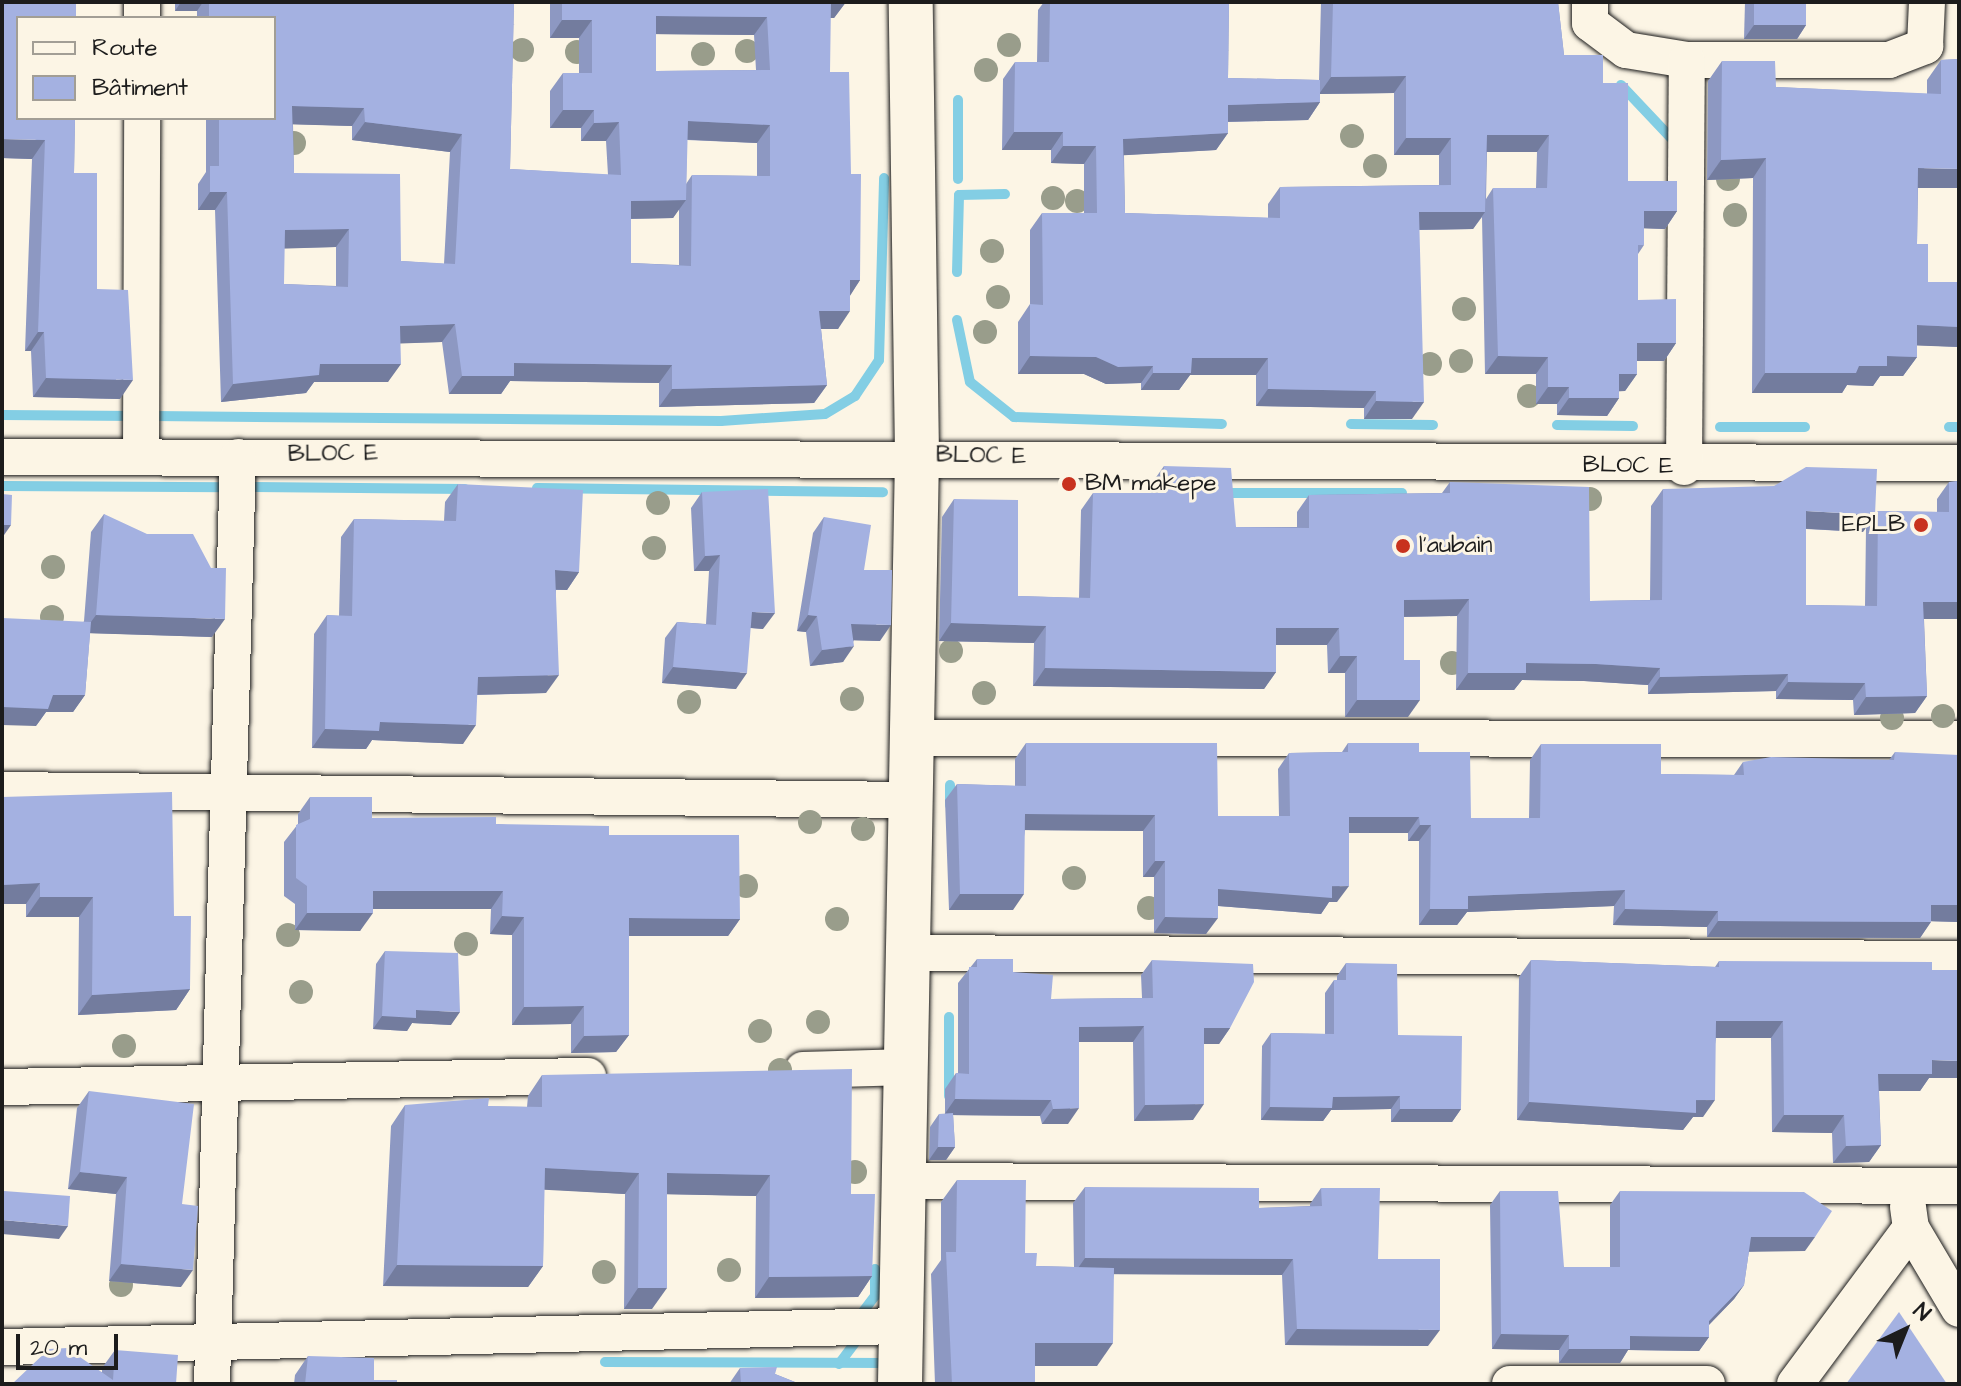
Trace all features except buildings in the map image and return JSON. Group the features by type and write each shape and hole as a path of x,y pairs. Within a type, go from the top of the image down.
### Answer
{"street":[{"path":"900,1384 908,1067 908,738 917,455 911,2"},
{"path":"1590,2 1590,23 1626,50 1687,60 1915,55 1928,34 1927,2"},
{"path":"1684,467 1687,60"},
{"path":"141,456 142,120"},
{"name":"BLOC E","path":"2,457 917,455 1684,467 1959,463"},
{"path":"212,1384 224,790 238,457"},
{"path":"908,738 1959,739"},
{"path":"2,790 224,790 907,800"},
{"path":"907,953 1959,959"},
{"path":"766,1071 908,1067"},
{"path":"2,1087 216,1087 625,1075"},
{"path":"905,1181 1959,1186"},
{"path":"1906,1186 1911,1228 1959,1309"},
{"path":"1795,1384 1911,1228"},
{"path":"2,1347 212,1347 903,1326"},
{"path":"1510,1384 1707,1384"}],"waterway":[{"path":"1621,85 1674,141"},
{"path":"958,100 958,179"},
{"path":"153,416 721,421 825,414 855,396 879,360 884,178"},
{"path":"957,272 959,195 1005,194"},
{"path":"957,320 970,382 1014,417 1222,424"},
{"path":"2,415 135,416"},
{"path":"1351,424 1433,425"},
{"path":"1557,425 1633,426"},
{"path":"1720,427 1805,427"},
{"path":"1949,427 1959,427"},
{"path":"2,486 227,487"},
{"path":"245,487 465,489"},
{"path":"537,488 883,492"},
{"path":"1221,493 1402,493"},
{"path":"950,785 950,805"},
{"path":"949,1017 949,1096"},
{"path":"859,1317 875,1296 875,1269"},
{"path":"839,1364 859,1337"},
{"path":"605,1362 887,1363"}],"place":[{"name":"BM makepe","path":"1069,484"},
{"name":"EPLB","path":"1921,525"},
{"name":"l'aubain","path":"1403,546"}]}
